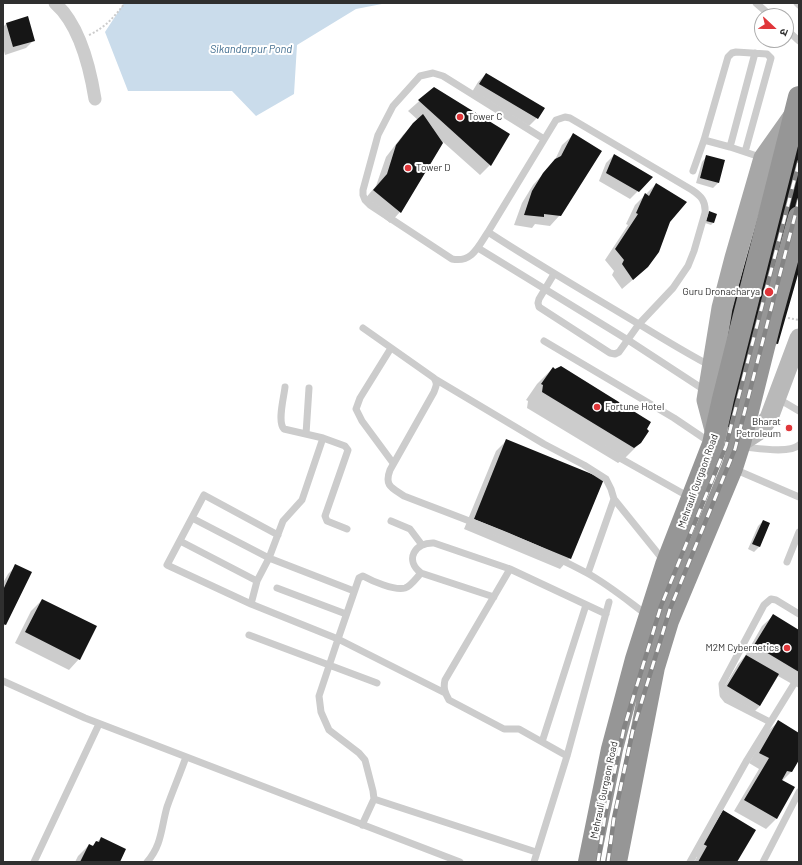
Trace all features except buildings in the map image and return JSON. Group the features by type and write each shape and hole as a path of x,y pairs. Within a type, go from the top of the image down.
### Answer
{"highway":[{"name":"Mehrauli Gurgaon Road","path":"591,853 612,749 636,659 666,564 715,439 723,399 797,106"},
{"path":"591,853 617,855 654,667 668,621 732,468 740,445 772,316 799,217"}],"main road":[{"path":"715,439 707,400 708,392 722,308 735,258 755,155 797,106"}],"street":[{"path":"55,3 68,8 85,55 95,99"},
{"path":"740,445 760,430 769,418 799,338"}],"lane":[{"path":"693,171 704,140 728,57 736,52 767,54 771,58 771,61 755,155 704,140"},
{"path":"730,147 755,53"},
{"path":"544,139 443,76 433,73 420,76 393,106 378,135 363,190 363,195 365,200 370,205 452,259 458,260 467,258 478,248 556,120 560,118 570,118 692,190 703,200 705,206 704,213 694,251 688,266 673,288 639,324 619,352 615,354 610,353 539,307 539,299 554,274"},
{"path":"488,232 554,274 675,347 712,367"},
{"path":"478,248 628,340 708,392"},
{"path":"363,328 434,378 544,444 584,465 606,479 614,499 666,564"},
{"path":"544,341 674,418 715,439"},
{"path":"391,348 360,398 356,409 362,421 393,463"},
{"path":"434,378 437,382 436,387 387,476 390,487 404,496 510,538 588,573 607,585 649,617"},
{"path":"285,387 281,420 284,429 323,438 345,446 348,450 325,516 326,521 347,529"},
{"path":"306,434 309,388"},
{"path":"776,398 799,410"},
{"path":"251,604 257,581 269,558 283,521 302,500 323,438"},
{"path":"740,445 783,450 796,448 799,445"},
{"path":"602,448 692,499"},
{"path":"732,468 799,497"},
{"path":"278,535 204,495 168,565 251,604 338,639 445,693"},
{"path":"588,573 614,499"},
{"path":"192,518 269,558 354,591"},
{"path":"391,521 410,529 422,545"},
{"path":"788,562 799,532"},
{"path":"180,541 257,581"},
{"path":"494,597 421,572 414,565 412,558 416,549 427,543 434,543 510,569 606,614"},
{"path":"510,569 445,680 445,693 449,700 504,729 519,729 567,756"},
{"path":"362,826 374,799 364,760 359,753 329,730 321,712 319,696 359,578 363,576 394,588 405,588 413,582 421,572"},
{"path":"276,588 346,614"},
{"path":"770,722 727,700 723,695 722,684 764,605 771,600 776,600 799,614"},
{"path":"534,862 567,756 608,602"},
{"path":"542,742 586,605"},
{"path":"250,634 377,683"},
{"path":"690,862 747,760 797,679"},
{"path":"3,681 99,724 362,826 460,862"},
{"path":"34,862 99,724"},
{"path":"147,862 155,853 158,845 168,806 186,757"},
{"path":"763,862 799,792"},
{"path":"374,799 536,852"}],"path":[{"path":"79,40 99,30 113,19 125,3"}],"water":[{"name":"Sikandarpur Pond","path":"124,3 387,3 356,9 297,45 294,94 256,116 232,91 128,91 105,32"}],"railway":[{"path":"598,862 605,816 624,728 661,606 726,446 799,162"},
{"path":"608,862 614,818 633,730 670,609 735,449 799,200"}],"place":[{"name":"Tower C","path":"460,117"},
{"name":"Tower D","path":"408,168"},
{"name":"Guru Dronacharya","path":"769,292"},
{"name":"Fortune Hotel","path":"597,407"},
{"name":"Bharat Petroleum","path":"789,428"},
{"name":"M2M Cybernetics","path":"787,648"}]}
